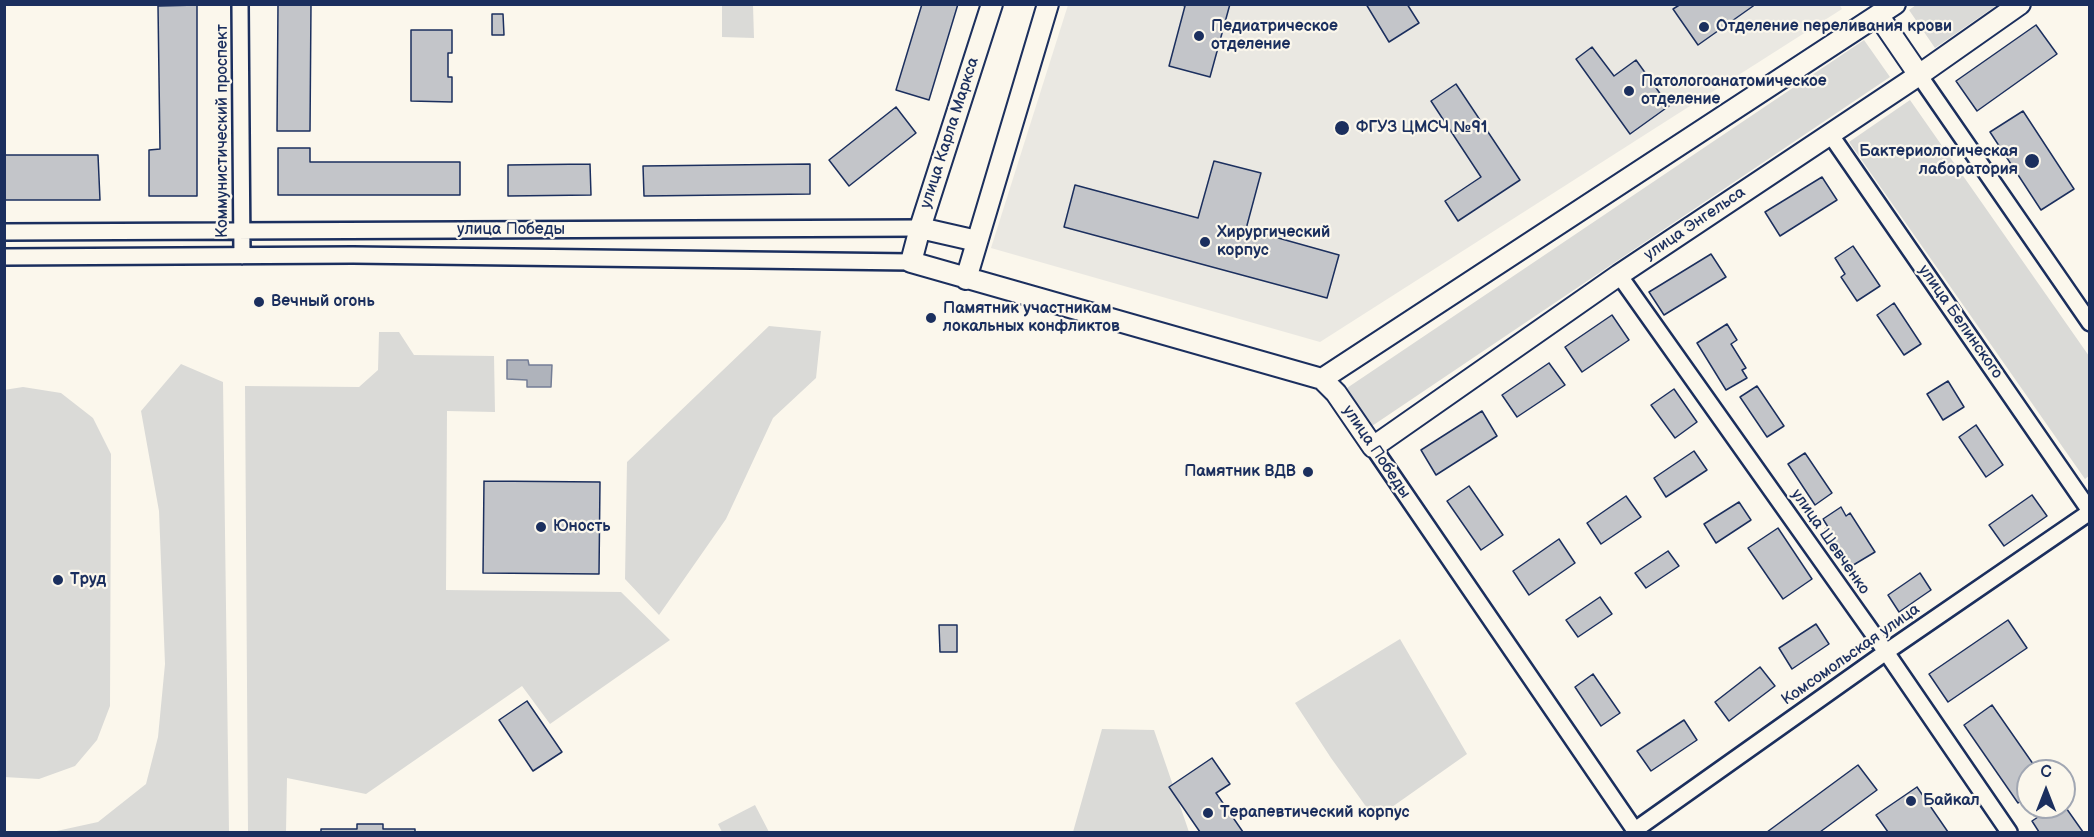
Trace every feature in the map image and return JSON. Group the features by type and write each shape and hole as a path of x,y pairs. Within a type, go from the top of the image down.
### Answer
{"main road":[{"name":"улица Карла Маркса","path":"911,262 992,4"},
{"path":"966,279 1048,4"},
{"path":"1322,379 1874,10 1895,4"},
{"name":"улица Энгельса","path":"1372,447 1620,274 1919,75 2020,4"},
{"path":"1874,10 1919,75"},
{"name":"улица Победы","path":"920,228 977,241"},
{"name":"улица Победы","path":"911,262 1322,379 1336,393 1372,447"}],"street":[{"name":"Коммунистический проспект","path":"240,4 242,256"},
{"path":"1919,75 2090,323"},
{"name":"улица Белинского","path":"1830,134 2090,511"},
{"name":"улица Победы","path":"4,232 920,228"},
{"name":"улица Победы","path":"4,257 353,255 911,262"},
{"name":"улица Шевченко","path":"1620,274 1886,652 2009,832"},
{"name":"улица Победы","path":"1372,447 1636,831"},
{"name":"Комсомольская улица","path":"1636,831 1886,652 2090,511"}],"shaded area":[{"name":"ФГУЗ ЦМСЧ №91","path":"1839,4 1842,9 1320,342 991,248 1068,5"},
{"path":"1917,4 1997,5 1935,48 1909,10"},
{"path":"722,5 753,5 754,38 722,37"},
{"path":"1864,40 1890,77 1372,426 1347,388"},
{"path":"1910,100 2089,356 2090,475 2085,479 1849,142"},
{"path":"769,326 821,331 816,378 773,418 726,519 659,615 625,579 627,462"},
{"path":"379,332 399,332 414,355 494,356 495,412 447,411 446,590 621,592 670,640 550,724 522,686 366,794 287,778 286,832 248,832 245,386 359,387 378,370"},
{"path":"507,360 528,360 529,365 552,365 551,387 527,387 527,380 507,379"},
{"path":"181,364 223,382 229,832 52,832 98,822 146,784 158,737 165,664 159,511 141,411"},
{"name":"Труд","path":"23,387 61,393 93,418 111,454 110,706 97,740 75,766 39,779 4,777 4,390"},
{"path":"1400,639 1467,754 1375,819 1295,703"},
{"path":"1102,729 1154,730 1189,832 1073,832"},
{"path":"755,805 769,832 722,832 718,824"}],"building":[{"path":"278,4 311,4 310,131 277,131"},
{"path":"922,4 958,4 929,100 896,90"},
{"name":"Педиатрическое отделение","path":"1179,4 1230,4 1210,77 1169,66 1185,6"},
{"path":"1366,4 1407,4 1419,23 1389,42"},
{"name":"Отделение переливания крови","path":"1681,4 1756,4 1698,45 1673,9"},
{"path":"197,5 197,196 149,196 149,150 160,149 158,6"},
{"path":"492,14 503,14 504,35 492,35"},
{"path":"2036,25 2057,54 1977,111 1956,81"},
{"path":"411,30 452,30 452,53 448,53 448,77 452,77 452,102 411,101"},
{"name":"Патологоанатомическое отделение","path":"1592,47 1614,76 1636,60 1669,106 1630,134 1576,59"},
{"path":"1456,84 1520,180 1458,221 1445,201 1481,177 1431,101"},
{"path":"896,107 916,133 849,186 829,160"},
{"name":"Бактериологическая лаборатория","path":"2023,111 2074,189 2041,210 1990,132"},
{"path":"278,148 310,148 310,162 460,162 460,195 278,195"},
{"path":"4,155 98,155 100,200 4,200"},
{"name":"Хирургический корпус","path":"1214,161 1261,173 1246,229 1339,255 1327,298 1064,227 1075,185 1198,218"},
{"path":"590,164 591,195 508,196 508,165"},
{"path":"810,164 810,194 644,196 643,166"},
{"path":"1822,177 1837,200 1780,236 1765,212"},
{"path":"1853,246 1880,286 1857,301 1841,277 1845,274 1835,258"},
{"path":"1711,254 1726,277 1664,315 1649,292"},
{"path":"1894,303 1921,344 1904,355 1877,315"},
{"path":"1612,315 1629,340 1582,372 1565,347"},
{"path":"1727,324 1737,340 1731,344 1746,368 1742,370 1747,378 1726,390 1697,343"},
{"path":"1549,363 1565,385 1517,417 1502,395"},
{"path":"1948,381 1964,407 1943,420 1927,394"},
{"path":"1757,386 1784,426 1767,437 1740,397"},
{"path":"1674,389 1697,422 1675,438 1651,405"},
{"path":"1482,411 1497,436 1436,475 1421,450"},
{"path":"1976,425 2003,465 1986,477 1959,437"},
{"path":"1694,451 1707,470 1666,497 1654,478"},
{"path":"1805,453 1832,493 1815,505 1788,464"},
{"name":"Юность","path":"484,481 600,482 599,574 483,573"},
{"path":"1469,486 1503,535 1481,550 1447,501"},
{"path":"2032,495 2047,516 2004,546 1989,525"},
{"path":"1626,496 1641,517 1601,544 1587,523"},
{"path":"1739,502 1751,520 1716,543 1704,524"},
{"path":"1841,507 1846,516 1850,513 1875,552 1850,567 1825,529 1828,527 1823,519"},
{"path":"1778,528 1812,579 1783,599 1748,548"},
{"path":"1559,539 1575,563 1529,595 1513,571"},
{"path":"1668,551 1679,566 1646,588 1635,573"},
{"path":"1920,573 1931,590 1899,612 1888,595"},
{"path":"1600,597 1612,614 1578,637 1566,620"},
{"path":"2008,620 2027,648 1948,702 1929,674"},
{"path":"1816,624 1829,644 1792,669 1779,648"},
{"path":"939,625 957,625 957,652 940,652"},
{"path":"1760,667 1775,686 1729,721 1715,702"},
{"path":"1593,674 1620,713 1601,726 1575,687"},
{"path":"527,701 562,752 533,771 499,720"},
{"path":"1992,705 2030,759 2016,759 2016,800 1964,725"},
{"path":"1684,720 1697,740 1651,771 1637,751"},
{"name":"Терапевтический корпус","path":"1212,758 1230,784 1216,793 1243,832 1200,832 1169,787"},
{"path":"1858,765 1877,790 1820,832 1767,832"},
{"name":"Байкал","path":"1917,787 1948,832 1888,832 1876,815"},
{"path":"2035,819 2074,819 2083,832 2039,832 2032,821"},
{"path":"357,824 383,824 383,829 415,829 415,832 321,832 321,829 357,829"}],"place":[{"name":"Отделение переливания крови","path":"1704,27"},
{"name":"Педиатрическое отделение","path":"1199,36"},
{"name":"Патологоанатомическое отделение","path":"1629,91"},
{"name":"ФГУЗ ЦМСЧ №91","path":"1342,128"},
{"name":"Бактериологическая лаборатория","path":"2032,161"},
{"name":"Хирургический корпус","path":"1205,242"},
{"name":"Вечный огонь","path":"259,302"},
{"name":"Памятник участникам локальных конфликтов","path":"931,318"},
{"name":"Памятник ВДВ","path":"1308,472"},
{"name":"Юность","path":"541,527"},
{"name":"Труд","path":"58,580"},
{"name":"Байкал","path":"1911,801"},
{"name":"Терапевтический корпус","path":"1208,813"}]}
